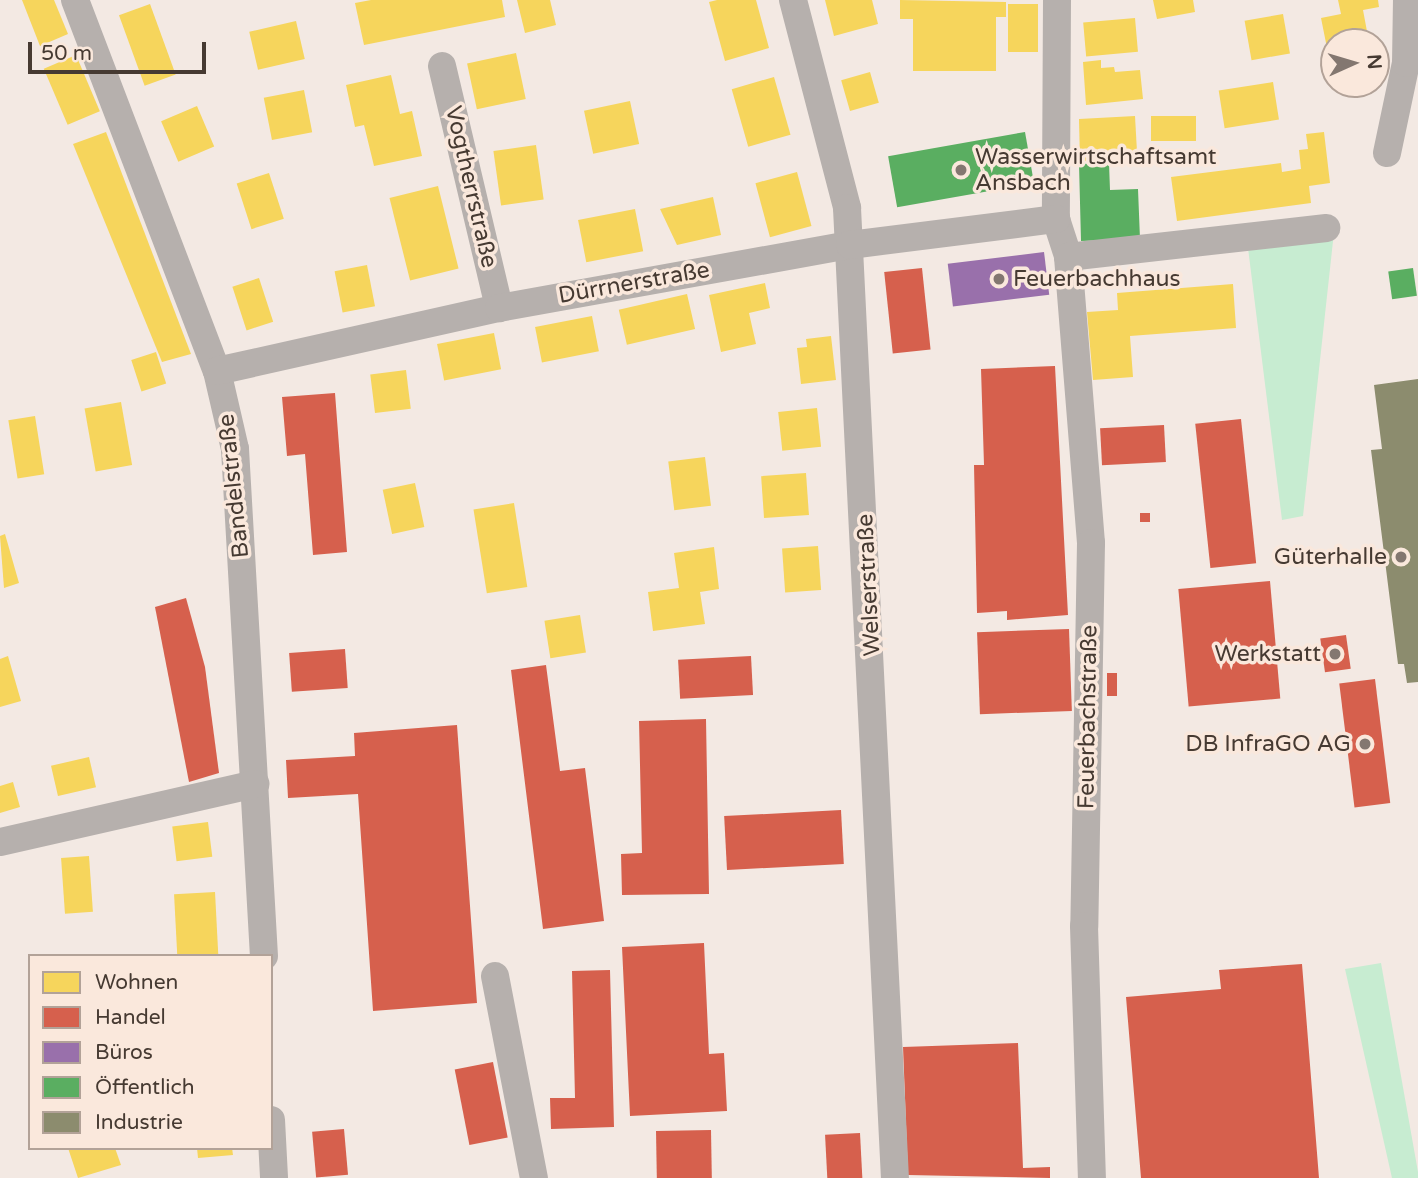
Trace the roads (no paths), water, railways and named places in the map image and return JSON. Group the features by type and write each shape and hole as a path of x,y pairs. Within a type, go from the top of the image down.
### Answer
{"street":[{"name":"Bandelstraße","path":"75,0 217,371 235,449 264,954"},
{"name":"Welserstraße","path":"793,0 847,208 895,1178"},
{"name":"Feuerbachstraße","path":"1057,0 1056,219 1068,257 1091,543 1084,926 1092,1178"},
{"path":"1387,153 1406,63 1407,0"},
{"name":"Vogtherrstraße","path":"442,66 499,308"},
{"name":"Dürrnerstraße","path":"217,371 499,308 850,244 1056,219"},
{"path":"1068,257 1326,228"},
{"path":"0,842 255,784"},
{"path":"495,976 534,1178"},
{"path":"273,1150 274,1178"}],"place":[{"name":"Wasserwirtschaftsamt Ansbach","path":"961,170"},
{"name":"Feuerbachhaus","path":"999,279"},
{"name":"Güterhalle","path":"1401,557"},
{"name":"Werkstatt","path":"1335,654"},
{"name":"DB InfraGO AG","path":"1365,744"}]}
